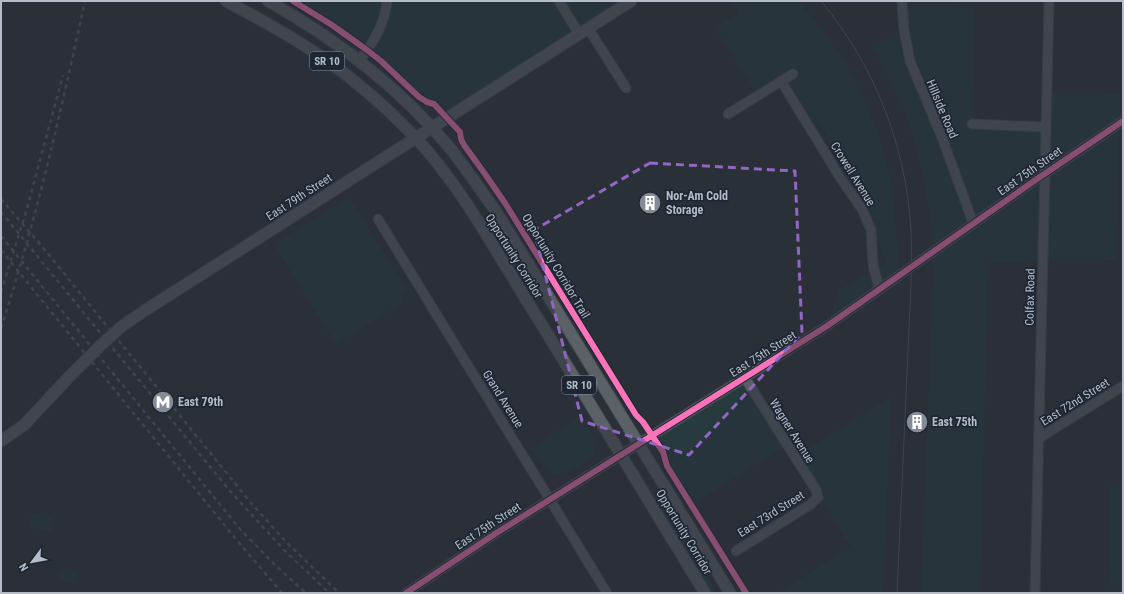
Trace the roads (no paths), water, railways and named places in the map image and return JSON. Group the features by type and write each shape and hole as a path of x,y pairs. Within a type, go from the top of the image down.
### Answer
{"main road":[{"name":"Opportunity Corridor","path":"226,1 279,30 328,61 353,80 416,138 442,170 466,203 622,454 705,593"},
{"name":"Opportunity Corridor","path":"268,1 315,28 360,60 403,98 432,128 460,161 496,213 730,593"},
{"name":"East 79th Street","path":"1,441 24,425 96,349 121,327 631,1"}],"street":[{"path":"360,60 380,29 385,16 387,1"},
{"path":"559,1 584,31 626,88"},
{"name":"Hillside Road","path":"902,1 905,36 910,61 943,140 973,223"},
{"name":"Colfax Road","path":"1035,593 1048,1"},
{"path":"728,114 793,74"},
{"name":"Crowell Avenue","path":"781,81 841,179 862,209 871,230 873,265 880,288"},
{"name":"East 75th Street","path":"406,593 622,454 827,326 973,223 1123,121"},
{"path":"972,124 1045,127"},
{"name":"Grand Avenue","path":"378,219 607,593"},
{"name":"Wagner Avenue","path":"745,378 816,490 818,497"},
{"name":"East 72nd Street","path":"1039,438 1123,386"},
{"name":"East 73rd Street","path":"736,551 811,504 818,497"}],"tram line":[{"path":"821,1 857,52 872,80 895,138 908,199 911,230 911,285 897,593"}],"railway":[{"path":"1,328 37,207 85,1"},
{"path":"1,292 26,212 63,75"},
{"path":"1,199 45,250 251,503 286,542 339,593"},
{"path":"1,212 230,491 283,549 329,593"},
{"path":"1,236 240,529 276,566 306,593"},
{"path":"1,250 235,538 282,593"}],"place":[{"name":"Nor-Am Cold Storage","path":"650,203"},
{"name":"East 79th","path":"163,402"},
{"name":"East 75th","path":"917,422"}]}
